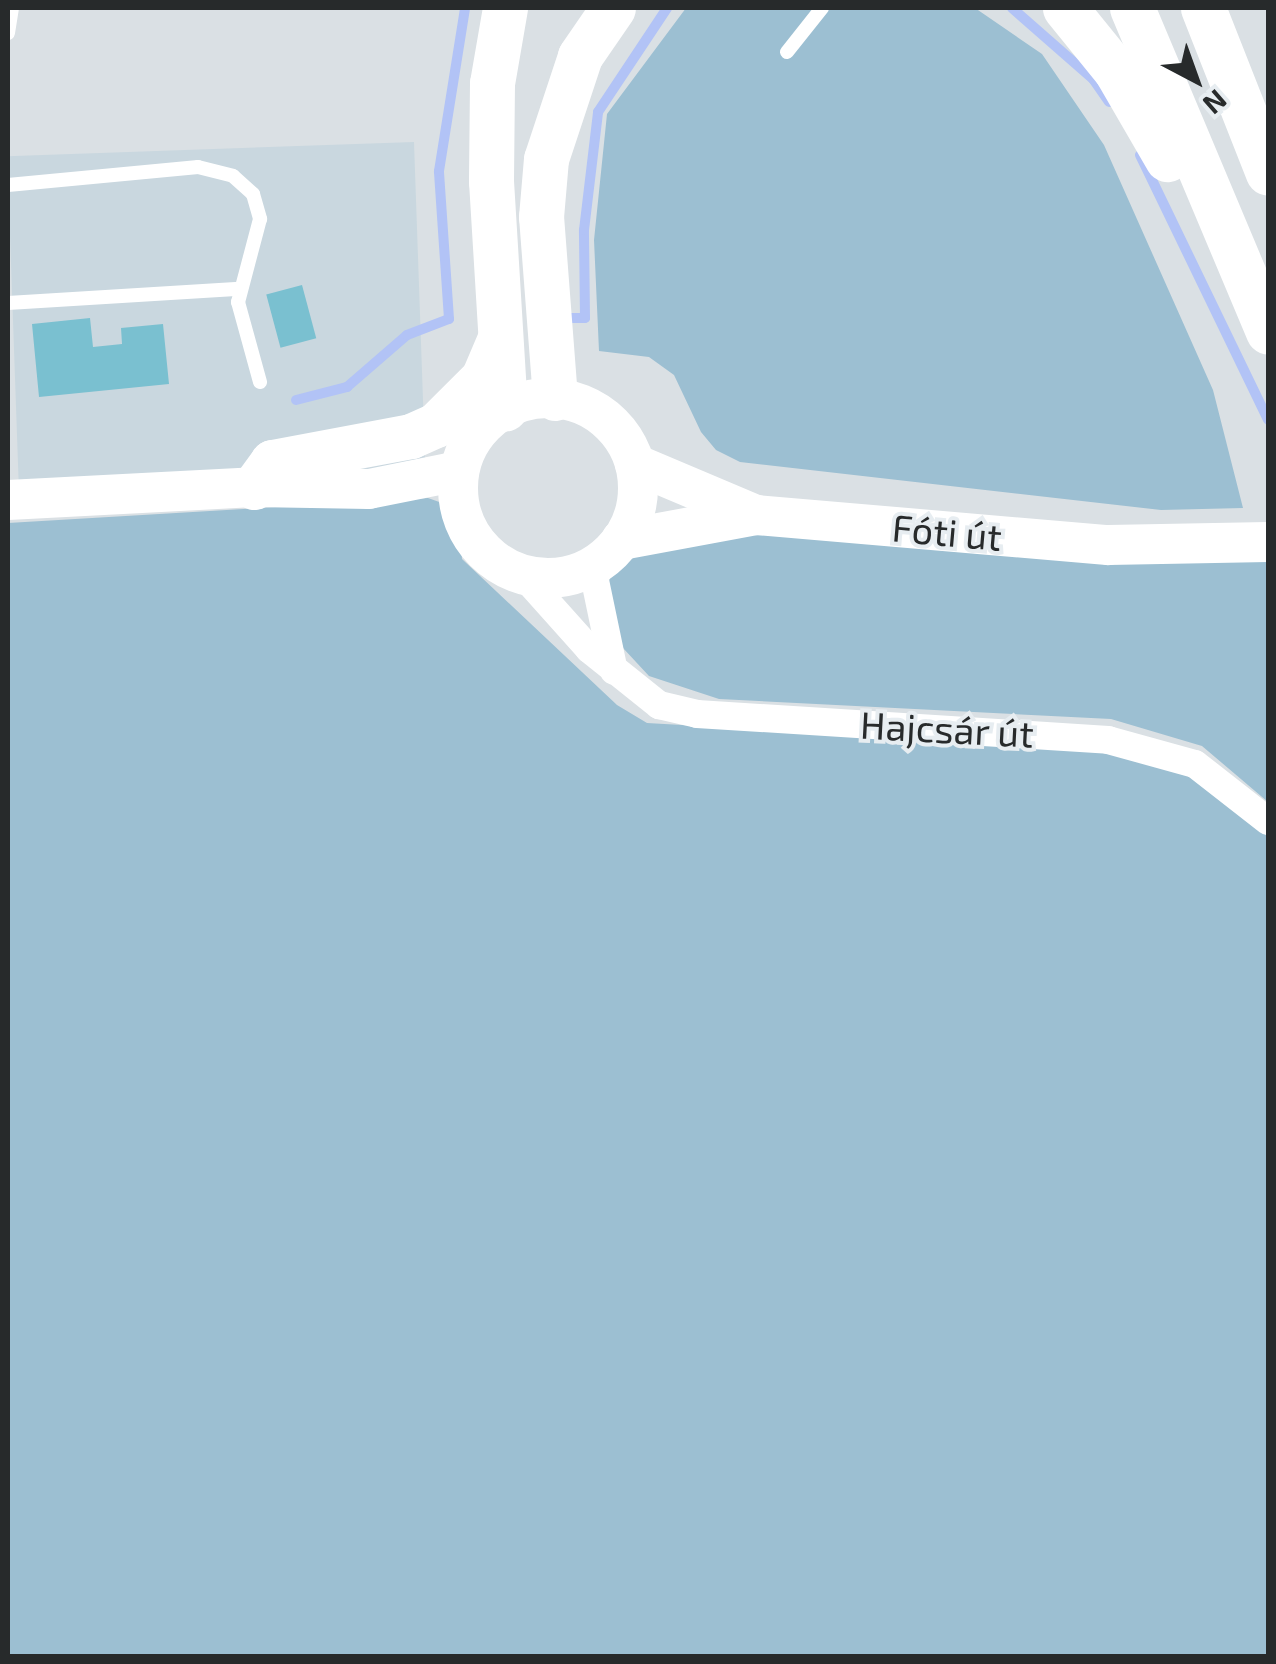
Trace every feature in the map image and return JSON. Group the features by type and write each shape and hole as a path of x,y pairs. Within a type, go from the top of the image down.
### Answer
{"highway":[{"path":"505,8 492,83 505,409"},
{"path":"555,398 541,217 546,159 568,84 613,8"},
{"path":"1065,8 1116,71 1158,145 1226,243"},
{"path":"1132,8 1226,243 1268,332"},
{"path":"1202,8 1268,172"},
{"path":"254,488 272,462 412,436 436,426 483,378 502,336"}],"main road":[{"path":"607,553 636,510 636,464 612,424 585,406 555,398 505,409 484,425 459,490 474,541 500,566 522,574 551,579 607,553 756,515"},
{"name":"Fóti út","path":"636,464 756,515 1108,545 1264,542"},
{"path":"8,500 254,488 459,490"}],"street":[{"path":"607,553 615,672"},
{"name":"Hajcsár út","path":"522,574 615,672 659,706 698,714 1084,737 1138,746 1196,764 1268,821"}],"lane":[{"path":"8,33 12,8"},
{"path":"787,52 822,8"},
{"path":"8,184 198,167 234,176 254,194 260,219 240,290 260,382"},
{"path":"8,303 240,290"}],"shaded area":[{"path":"686,8 975,8 1042,54 1104,145 1213,390 1243,508 1161,510 740,462 716,450 701,432 674,375 649,357 599,351 594,240 607,114"},
{"path":"414,142 426,498 20,512 8,156"},
{"path":"428,498 459,509 462,559 617,705 647,723 1084,748 1191,773 1268,837 1268,1656 8,1656 8,523"},
{"path":"755,533 1105,563 1268,561 1268,802 1202,746 1111,719 719,699 649,676 623,648 606,589 616,562 651,542"}],"building":[{"path":"302,285 316,338 280,348 266,295"},
{"path":"90,318 93,347 122,344 121,328 163,324 169,384 39,397 32,324"}],"waterway":[{"path":"296,400 347,387 407,335 449,319 439,171 465,8"},
{"path":"570,318 585,318 584,230 598,112 667,8"},
{"path":"1012,8 1093,79 1109,102"},
{"path":"1140,155 1268,420"}]}
